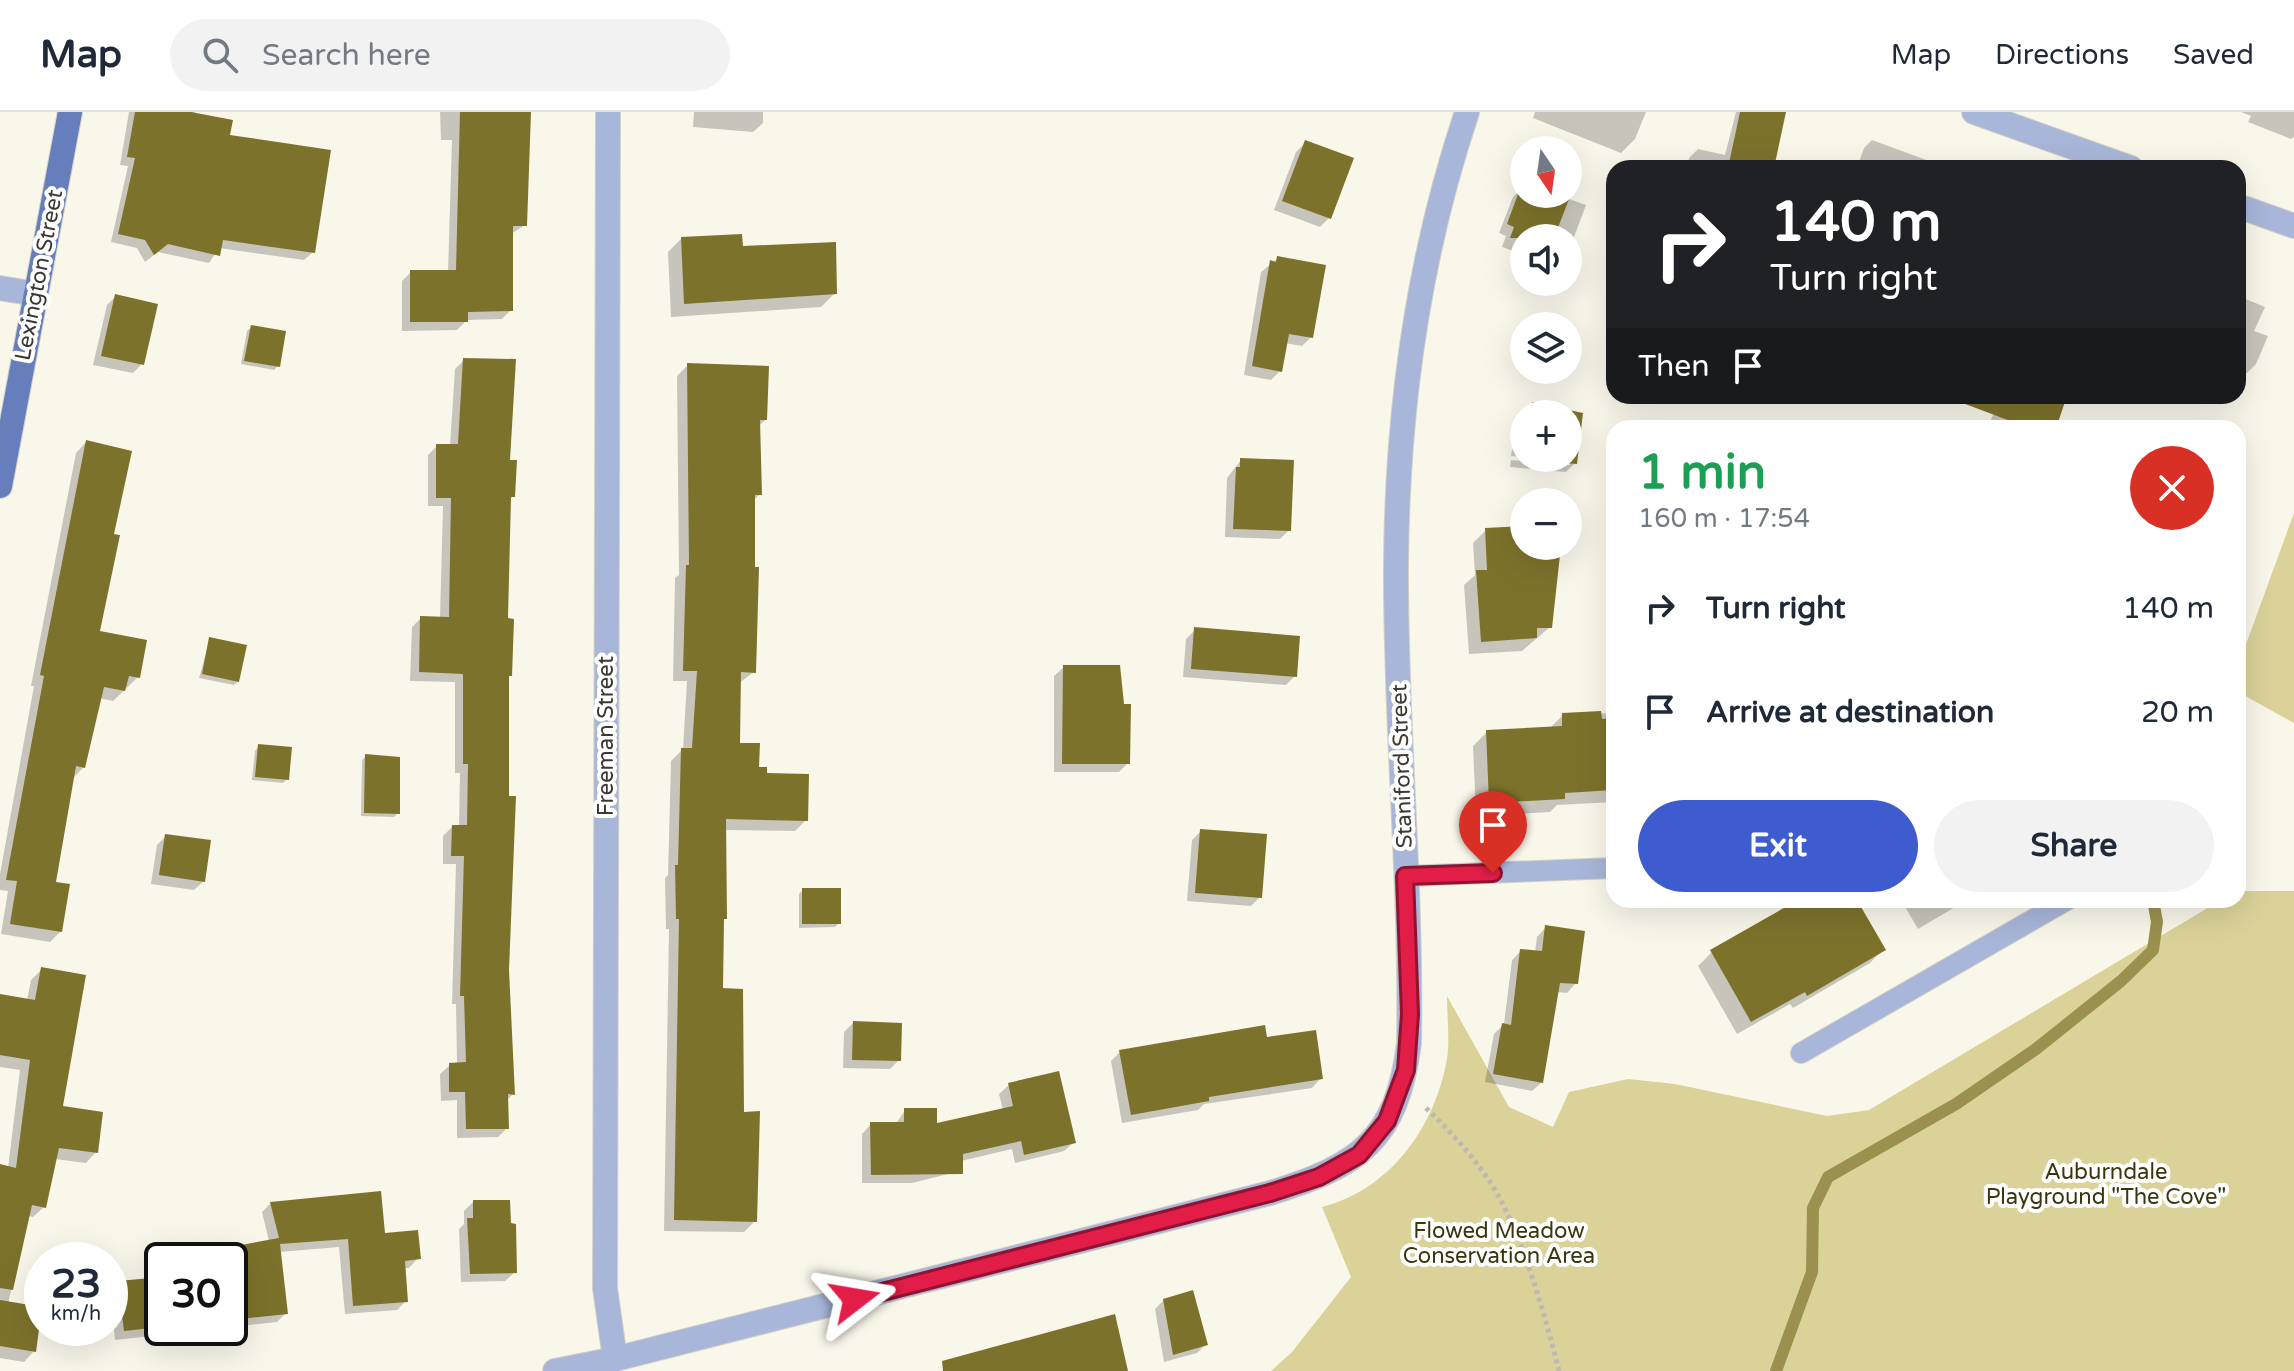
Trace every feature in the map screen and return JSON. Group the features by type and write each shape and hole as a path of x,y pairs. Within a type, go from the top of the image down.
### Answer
{"main road":[{"name":"Lexington Street","path":"0,486 70,112"}],"street":[{"name":"Freeman Street","path":"608,112 605,1288 615,1359"},
{"name":"Staniford Street","path":"555,1371 615,1359 1270,1193 1340,1168 1375,1139 1387,1121 1402,1085 1410,1014 1396,580 1404,422 1422,280 1467,112"},
{"path":"1974,112 2109,160"},
{"path":"2246,209 2294,226"},
{"path":"0,288 36,294"}],"lane":[{"path":"1405,876 1606,868"},
{"path":"1801,1053 2053,908"}],"path":[{"path":"1402,1085 1463,1144 1499,1198 1529,1275 1559,1371"}],"green space":[{"path":"2294,513 2294,723 2246,696 2246,644"},
{"path":"2246,891 2294,891 2294,1371 1271,1371 1292,1352 1351,1277 1322,1207 1346,1199 1388,1171 1406,1152 1432,1108 1447,1059 1447,996 1509,1107 1553,1127 1569,1092 1628,1079 1675,1084 1827,1116 1869,1110 2208,908 2246,908"}],"building":[{"path":"135,112 191,112 233,120 230,135 331,150 315,253 223,240 220,256 168,244 154,255 145,240 118,234 135,158 127,157"},
{"path":"460,112 531,112 527,226 513,226 513,311 468,312 468,322 410,322 410,270 456,270"},
{"path":"1740,112 1786,112 1776,160 1730,160"},
{"path":"1305,140 1354,158 1331,219 1282,201"},
{"path":"1513,208 1566,208 1559,224 1507,224"},
{"path":"742,234 743,246 836,242 837,294 684,304 681,237"},
{"path":"1277,256 1326,265 1313,338 1289,334 1282,372 1252,366 1270,260 1276,262"},
{"path":"115,294 158,304 144,365 101,356"},
{"path":"251,325 286,331 280,367 244,361"},
{"path":"463,358 516,359 510,460 517,460 515,497 511,497 508,618 514,619 512,676 509,676 509,796 516,796 509,970 515,1095 508,1094 509,1129 466,1129 465,1092 449,1092 449,1063 466,1062 464,996 460,996 464,856 451,856 452,825 467,825 468,764 463,764 463,674 419,672 420,616 449,617 451,498 436,498 436,444 458,444"},
{"path":"687,363 769,366 767,420 760,420 762,495 755,495 755,567 759,567 756,673 741,672 740,743 760,743 759,767 767,767 767,773 809,774 808,821 726,819 727,919 724,919 723,988 743,989 744,1112 760,1111 757,1222 674,1220 679,919 676,919 675,865 678,865 681,748 692,748 697,671 683,671 686,565 689,565"},
{"path":"1965,404 2064,404 2059,420 2008,420"},
{"path":"86,440 132,451 114,534 120,535 100,631 147,640 140,678 129,676 125,691 104,687 85,768 76,766 56,882 70,884 62,932 10,924 17,881 6,880 44,676 40,675"},
{"path":"1240,458 1294,460 1291,531 1233,529 1236,467 1240,467"},
{"path":"1510,527 1510,560 1559,560 1552,628 1537,628 1537,638 1481,642 1476,570 1487,570 1485,528"},
{"path":"1194,627 1300,636 1297,677 1191,669"},
{"path":"209,637 247,645 239,682 202,674"},
{"path":"1063,665 1120,665 1124,704 1131,704 1130,764 1062,764"},
{"path":"1601,711 1602,719 1606,719 1606,790 1565,793 1565,799 1489,803 1486,730 1562,726 1562,713"},
{"path":"258,744 292,747 289,780 255,777"},
{"path":"365,754 400,757 400,814 364,813"},
{"path":"1200,829 1267,834 1262,898 1195,893"},
{"path":"165,834 211,840 205,882 159,875"},
{"path":"802,888 841,888 841,924 802,924"},
{"path":"1784,908 1862,908 1886,950 1807,996 1805,992 1751,1022 1710,950"},
{"path":"1545,925 1585,931 1578,984 1560,983 1543,1083 1493,1074 1502,1023 1511,1025 1520,949 1542,951"},
{"path":"41,967 86,975 63,1106 103,1112 98,1153 59,1148 46,1208 32,1205 13,1290 0,1288 0,1164 16,1168 30,1060 0,1055 0,994 35,1000"},
{"path":"853,1021 902,1023 901,1061 852,1060"},
{"path":"1265,1025 1267,1037 1316,1030 1323,1079 1209,1097 1209,1101 1131,1115 1119,1050"},
{"path":"1059,1071 1076,1143 1024,1155 1021,1141 963,1154 963,1174 871,1175 870,1122 904,1122 904,1108 937,1108 937,1123 1013,1106 1008,1083"},
{"path":"381,1191 385,1233 418,1230 421,1259 405,1261 408,1302 353,1306 348,1239 280,1244 288,1314 248,1318 248,1244 279,1238 270,1202"},
{"path":"473,1200 510,1200 511,1223 516,1224 517,1273 470,1274 467,1218 473,1218"},
{"path":"144,1279 144,1329 128,1331 128,1280"},
{"path":"1193,1290 1208,1345 1173,1355 1163,1299"},
{"path":"0,1300 24,1304 24,1346 37,1346 36,1352 0,1346"},
{"path":"1115,1314 1128,1371 943,1371 942,1361"}],"waterway":[{"path":"1776,1371 1812,1272 1813,1208 1828,1177 1956,1104 2036,1049 2121,981 2153,950 2157,922 2154,908"}],"route":[{"path":"855,1299 1270,1193 1340,1168 1375,1139 1387,1121 1406,1070 1410,1014 1405,876 1493,873"}],"park label":[{"name":"Auburndale Playground \"The Cove\"","path":"2106,1184"},
{"name":"Flowed Meadow Conservation Area","path":"1499,1244"}]}
